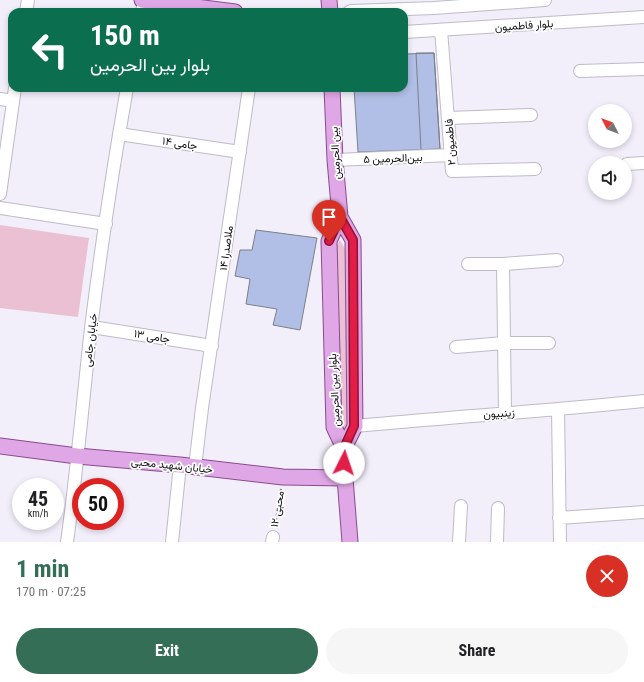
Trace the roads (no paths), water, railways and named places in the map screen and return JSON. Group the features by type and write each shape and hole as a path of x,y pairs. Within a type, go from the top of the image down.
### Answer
{"main road":[{"path":"143,0 204,8"},
{"name":"بین الحرمین","path":"332,92 334,160 340,217"},
{"name":"بلوار بین الحرمین","path":"340,217 353,240 354,426 344,448"},
{"name":"بلوار بین الحرمین","path":"340,217 329,241 334,427 344,448"},
{"name":"خیابان شهید محبی","path":"0,446 77,456 283,477 345,478"},
{"path":"344,448 350,542"}],"street":[{"path":"408,9 545,0"},
{"name":"بلوار فاطمیون","path":"408,32 644,17"},
{"name":"فاطمیون ۲","path":"441,30 452,171 536,169"},
{"path":"580,71 644,69"},
{"path":"0,194 14,92"},
{"name":"خیابان جامی","path":"67,542 92,327 126,92"},
{"name":"ملاصدرا ۱۴","path":"195,467 202,408 248,92"},
{"path":"0,99 13,101"},
{"path":"448,118 531,115"},
{"name":"جامی ۱۴","path":"119,134 240,152"},
{"name":"بین‌الحرمین ۵","path":"334,160 451,155"},
{"path":"632,164 644,164"},
{"path":"0,208 106,224"},
{"path":"468,264 503,264 557,260"},
{"path":"503,264 505,413"},
{"name":"جامی ۱۳","path":"92,327 212,346"},
{"path":"456,347 504,343 549,343"},
{"name":"زینبیون","path":"354,426 644,401"},
{"path":"558,409 560,542"},
{"path":"172,542 180,466"},
{"path":"459,542 461,506"},
{"path":"498,508 498,542"},
{"path":"559,518 644,512"}]}
